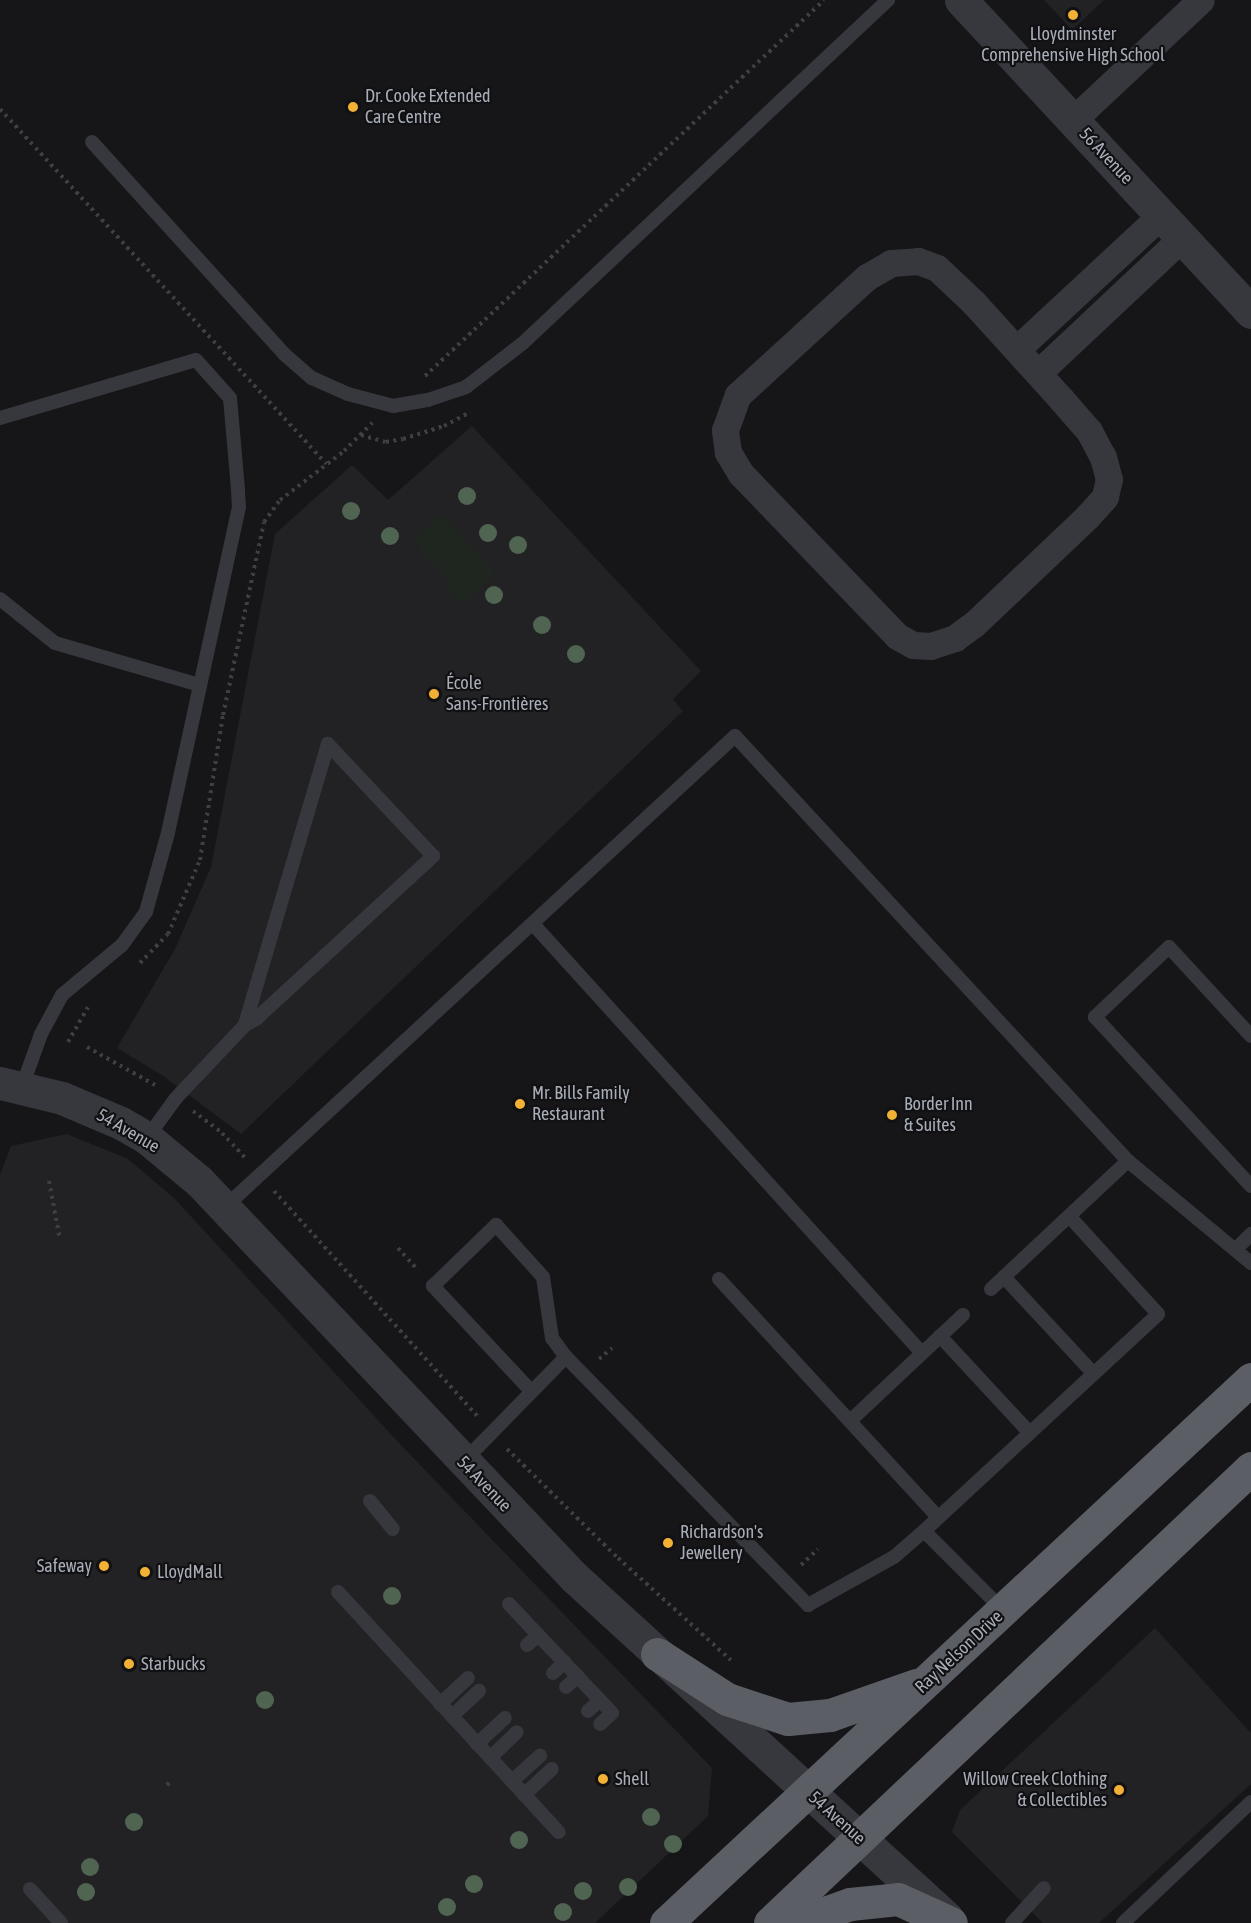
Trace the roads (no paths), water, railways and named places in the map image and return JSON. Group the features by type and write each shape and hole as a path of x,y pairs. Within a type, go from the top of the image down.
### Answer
{"highway":[{"name":"Ray Nelson Drive","path":"666,1923 1251,1379"},
{"path":"770,1923 1251,1468"},
{"path":"657,1654 727,1699 788,1719 830,1715 929,1680"},
{"path":"796,1923 850,1904 898,1899 951,1923"}],"street":[{"name":"56 Avenue","path":"961,0 1171,226 1249,304"},
{"path":"1073,120 1201,0"},
{"path":"1017,349 1171,226"},
{"path":"1038,373 1171,226"},
{"path":"918,261 937,268 1038,373 1089,431 1103,457 1109,479 1105,497 974,624 955,638 931,646 913,645 897,636 741,474 728,452 725,430 738,395 867,277 891,263 918,261"},
{"name":"54 Avenue","path":"11,1085 92,1110 147,1138 225,1207 462,1462 574,1577 951,1923"}],"lane":[{"path":"92,142 284,354 312,378 348,394 393,406 428,400 466,387 523,343 888,0"},
{"path":"0,418 196,360 230,398 239,507 168,833 146,912 122,945 62,995 11,1085"},
{"path":"0,599 55,643 200,685"},
{"path":"225,1207 735,736 1128,1161 1237,1248 1251,1263"},
{"path":"147,1138 176,1098 245,1025 256,1019 433,856 328,744 245,1025"},
{"path":"533,924 922,1353"},
{"path":"1251,1036 1169,947 1095,1017 1251,1186"},
{"path":"991,1289 1128,1161"},
{"path":"531,1391 433,1286 496,1225 543,1277 552,1338 566,1357 808,1605 894,1557 1158,1314 1069,1216"},
{"path":"1237,1248 1251,1234"},
{"path":"1004,1277 1093,1373"},
{"path":"719,1279 938,1517"},
{"path":"850,1421 963,1315"},
{"path":"940,1336 1029,1432"},
{"path":"462,1462 566,1357"},
{"path":"370,1501 393,1528"},
{"path":"924,1531 1004,1611"},
{"path":"338,1592 559,1832"},
{"path":"509,1604 612,1713 600,1724"},
{"path":"516,1633 527,1623"},
{"path":"527,1646 538,1635"},
{"path":"553,1673 565,1662"},
{"path":"566,1687 578,1676"},
{"path":"440,1704 468,1678"},
{"path":"452,1716 479,1691"},
{"path":"588,1711 600,1700"},
{"path":"477,1744 505,1718"},
{"path":"490,1758 518,1732"},
{"path":"512,1781 540,1756"},
{"path":"524,1795 552,1769"},
{"path":"1123,1923 1251,1802"},
{"path":"1012,1923 1044,1888"},
{"path":"30,1889 62,1923"}],"place":[{"name":"Lloydminster Comprehensive High School","path":"1073,15"},
{"name":"Dr. Cooke Extended Care Centre","path":"353,107"},
{"name":"École Sans-Frontières","path":"434,694"},
{"name":"Mr. Bills Family Restaurant","path":"520,1104"},
{"name":"Border Inn & Suites","path":"892,1115"},
{"name":"Richardson's Jewellery","path":"668,1543"},
{"name":"Safeway","path":"104,1566"},
{"name":"LloydMall","path":"145,1572"},
{"name":"Starbucks","path":"129,1664"},
{"name":"Shell","path":"603,1779"},
{"name":"Willow Creek Clothing & Collectibles","path":"1119,1790"}]}
